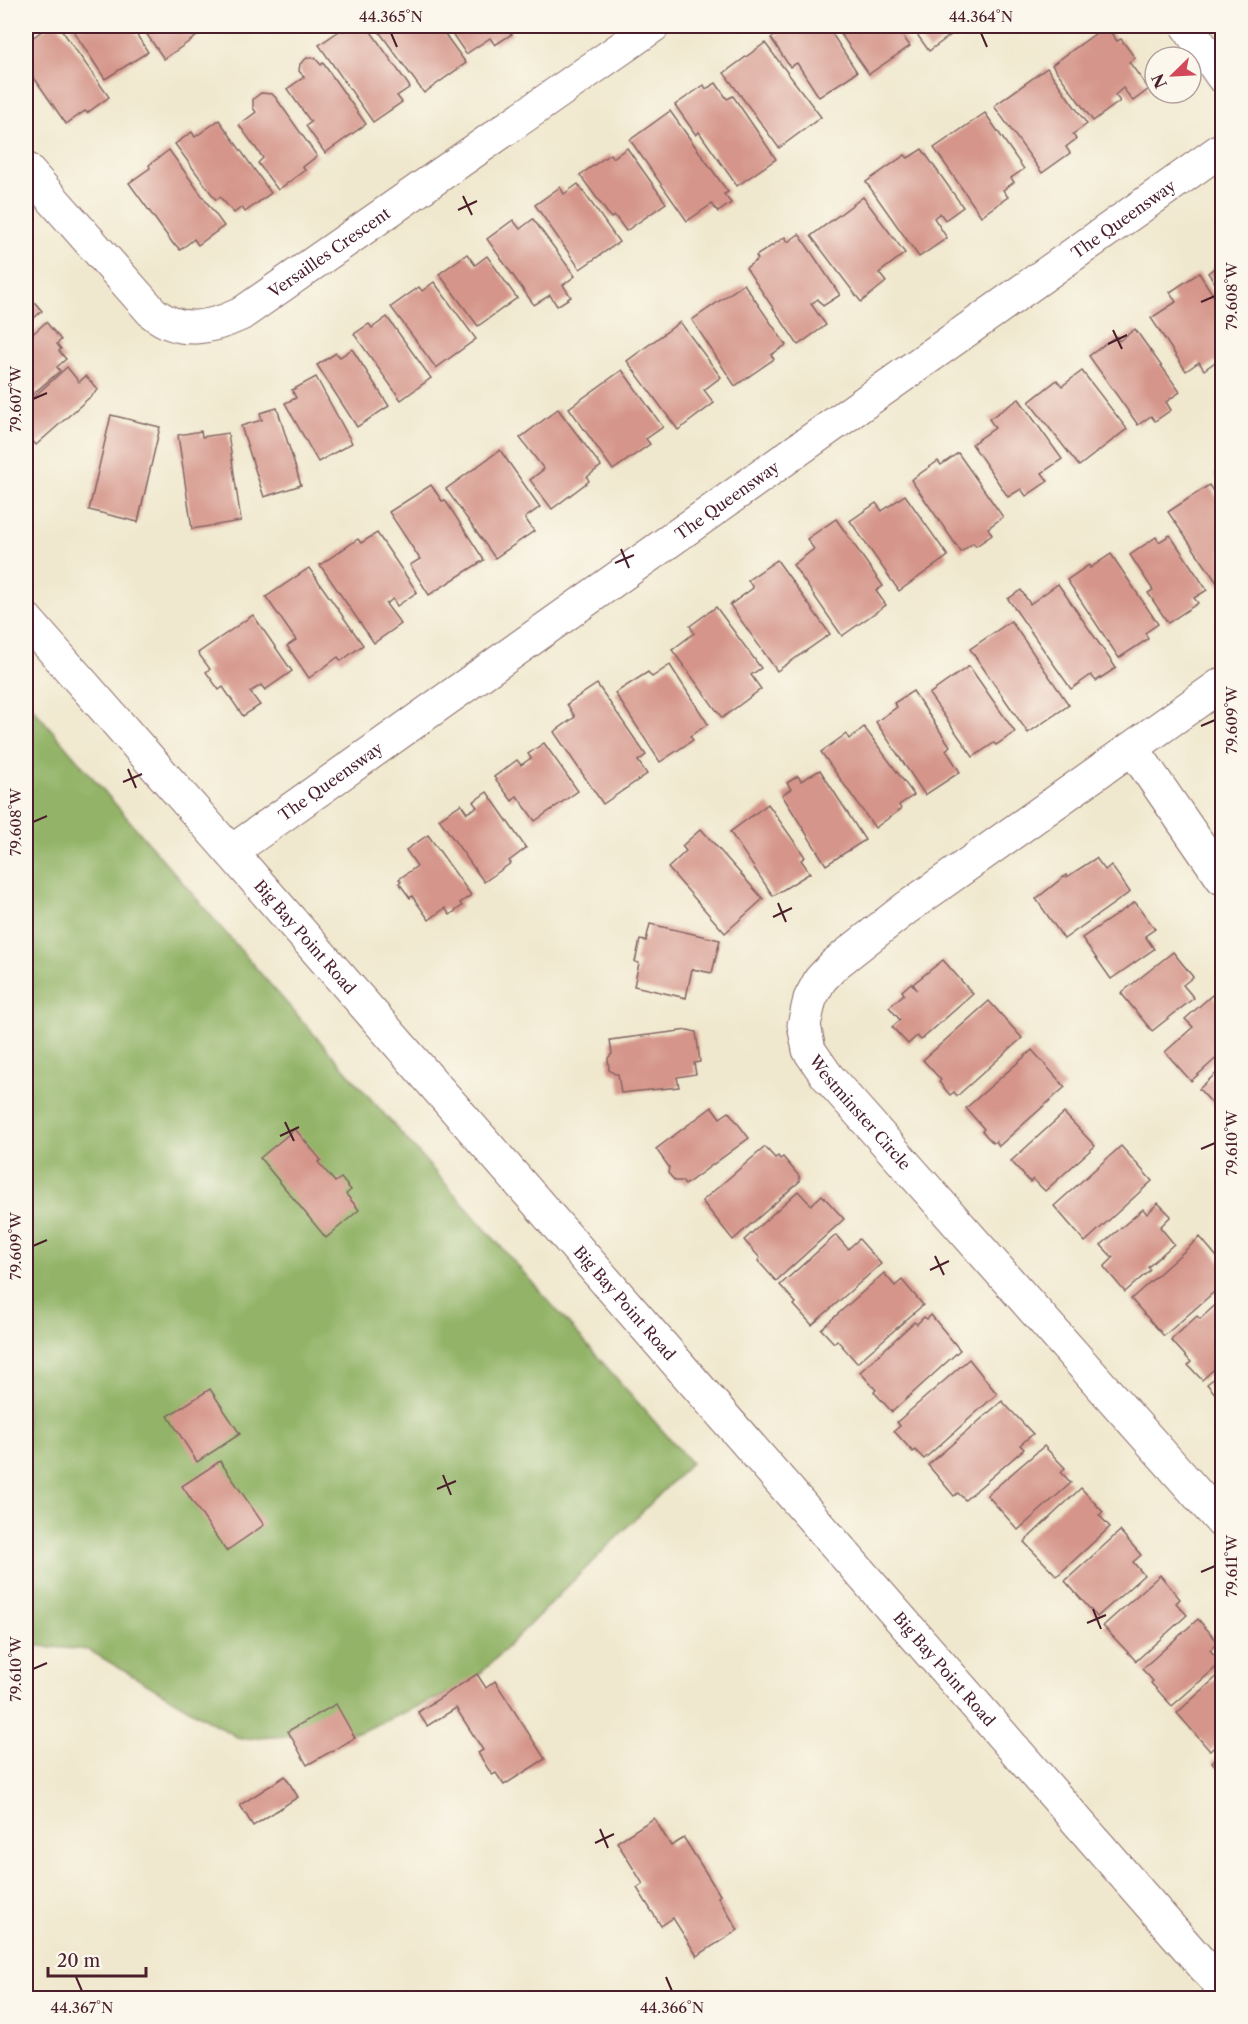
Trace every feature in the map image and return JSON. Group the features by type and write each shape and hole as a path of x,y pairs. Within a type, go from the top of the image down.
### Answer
{"street":[{"name":"Versailles Crescent","path":"26,169 153,313 163,321 179,326 200,327 220,324 241,314 653,26"},
{"path":"1187,26 1222,76"},
{"name":"The Queensway","path":"231,852 1222,149"},
{"name":"Big Bay Point Road","path":"26,620 1222,1986"},
{"name":"Westminster Circle","path":"1222,684 905,909 835,964 820,980 810,999 804,1024 809,1050 827,1076 1222,1522"},
{"path":"1132,749 1222,878"}],"green space":[{"path":"26,700 261,974 691,1463 471,1683 360,1732 240,1739 89,1650 26,1645"}],"building":[{"path":"49,26 59,26 109,97 87,113 85,111 66,124 26,66 26,50 31,46 28,41"},
{"path":"70,26 131,26 148,52 105,79"},
{"path":"141,26 204,26 207,29 164,59"},
{"path":"352,26 367,26 410,87 397,96 402,102 373,122 319,45 342,29 344,31"},
{"path":"375,26 439,26 466,63 424,93"},
{"path":"447,26 506,26 512,34 495,45 490,38 466,54"},
{"path":"791,26 827,26 857,72 819,97 797,63 790,67 771,38"},
{"path":"835,26 896,26 910,46 869,74"},
{"path":"911,26 963,26 929,51"},
{"path":"1106,26 1117,41 1121,39 1135,58 1129,62 1143,81 1143,94 1133,101 1123,88 1115,95 1120,101 1093,121 1052,65"},
{"path":"765,43 821,117 779,148 724,73"},
{"path":"307,58 315,58 321,65 323,63 366,124 325,153 306,126 311,122 287,89 304,77 299,71 300,64"},
{"path":"1047,68 1087,124 1073,134 1076,139 1066,147 1070,153 1042,173 994,106"},
{"path":"716,83 727,99 733,96 776,159 737,186 699,132 696,135 675,105 704,85 706,89"},
{"path":"261,93 272,94 276,98 317,156 303,167 305,170 278,190 258,163 263,158 239,125 256,112 253,108 253,99"},
{"path":"670,111 728,192 724,194 731,203 718,212 712,204 687,221 630,140"},
{"path":"985,113 1024,169 1011,178 1014,182 1003,190 1008,197 981,216 934,148"},
{"path":"219,120 271,193 245,212 242,207 234,213 220,197 216,200 175,144 192,132 195,137"},
{"path":"627,148 666,203 626,231 615,216 611,218 580,175 610,154 613,158"},
{"path":"922,149 963,207 945,220 940,213 934,218 947,238 919,257 866,182 905,155 908,158"},
{"path":"169,150 224,226 198,245 194,239 180,250 129,183"},
{"path":"578,184 619,242 580,269 535,205 560,187 564,194"},
{"path":"863,197 905,253 879,273 886,282 861,302 811,236"},
{"path":"533,219 575,276 563,285 571,297 557,306 550,295 534,305 487,239 513,220 520,229"},
{"path":"799,234 840,295 823,306 818,299 811,304 826,325 798,345 746,268 758,259 756,256 785,237 788,242"},
{"path":"467,254 475,265 487,256 517,298 478,326 439,274"},
{"path":"1222,262 1222,293 1208,273"},
{"path":"1199,273 1222,309 1222,345 1220,347 1222,357 1204,370 1199,362 1186,371 1151,318 1176,302 1170,292"},
{"path":"434,282 476,339 436,368 391,307 419,287 422,291"},
{"path":"744,284 786,345 771,355 774,359 735,386 692,320"},
{"path":"30,297 42,311 26,325 26,301"},
{"path":"387,317 431,378 401,400 354,334 369,324 372,328"},
{"path":"46,322 61,340 57,344 61,349 59,351 66,359 57,367 60,371 26,400 26,340"},
{"path":"680,322 721,377 704,390 714,403 678,430 627,361"},
{"path":"1135,329 1180,392 1166,402 1171,410 1155,421 1151,416 1138,425 1089,356 1116,336 1119,341"},
{"path":"352,349 389,406 357,427 317,365 336,353 340,357"},
{"path":"67,367 79,382 86,376 98,390 36,445 26,433 26,404"},
{"path":"622,370 663,427 646,439 650,444 613,470 569,408"},
{"path":"1082,371 1127,429 1079,466 1029,402 1057,380 1062,386"},
{"path":"316,377 352,443 318,462 285,403 296,398 292,390"},
{"path":"1019,399 1062,459 1042,473 1048,481 1026,496 1021,489 1008,497 972,444 995,428 989,419"},
{"path":"277,408 301,485 264,497 241,426 262,420 260,413"},
{"path":"558,409 601,466 587,477 589,481 552,509 530,480 544,469 520,438"},
{"path":"111,415 160,427 138,522 89,510"},
{"path":"201,431 202,437 228,433 241,521 192,529 178,435"},
{"path":"500,450 540,507 525,518 534,531 495,558 446,489"},
{"path":"958,453 1003,517 988,528 992,535 976,546 973,543 961,552 911,480 938,461 941,465"},
{"path":"1222,468 1222,487 1214,474"},
{"path":"431,485 442,501 445,500 484,560 429,595 410,565 420,559 389,512"},
{"path":"1209,485 1222,505 1222,585 1220,587 1168,512"},
{"path":"905,495 948,556 899,591 850,521 876,503 882,511"},
{"path":"836,519 883,586 876,591 886,605 842,636 793,565 814,549 807,539"},
{"path":"377,533 417,592 397,606 393,599 386,604 401,624 374,643 320,565 358,539 361,543"},
{"path":"1170,535 1207,590 1194,598 1198,603 1168,623 1148,593 1153,590 1130,555 1156,537 1159,542"},
{"path":"1111,554 1158,624 1145,633 1148,639 1119,658 1067,580"},
{"path":"777,560 830,634 777,671 730,605 753,588 748,580"},
{"path":"309,568 363,645 341,661 338,657 309,678 287,646 296,640 266,597"},
{"path":"1058,584 1116,668 1096,681 1091,675 1071,689 1008,599 1021,590 1030,604"},
{"path":"716,607 761,668 751,675 761,689 722,718 672,650 694,633 690,626"},
{"path":"253,615 292,671 265,690 261,685 250,692 260,705 243,716 223,687 219,690 206,672 210,669 198,653"},
{"path":"1011,621 1069,705 1028,733 970,649"},
{"path":"670,665 708,724 690,736 693,740 660,762 615,693 648,672 652,677"},
{"path":"969,666 1015,732 973,757 929,694"},
{"path":"597,684 646,755 638,761 647,774 603,804 554,732 575,717 567,704"},
{"path":"913,691 950,746 946,750 960,772 925,795 876,722 897,707 894,703"},
{"path":"864,727 914,795 899,805 901,809 875,828 821,752 846,734 849,739"},
{"path":"544,743 578,791 535,821 517,796 512,801 494,777 517,760 521,765 531,758 528,754"},
{"path":"820,770 865,840 826,865 782,795 791,789 787,783 798,776 801,781"},
{"path":"487,792 526,848 509,861 511,863 484,882 439,819 461,804 467,813 477,807 473,802"},
{"path":"768,804 805,857 801,860 810,873 773,896 730,832"},
{"path":"701,829 763,899 725,933 668,868 686,851 682,846"},
{"path":"428,835 471,895 450,915 445,908 429,920 412,896 410,898 399,883 401,881 399,879 417,866 406,850"},
{"path":"1096,858 1105,870 1111,865 1130,892 1064,939 1036,899 1066,875 1067,877"},
{"path":"1135,902 1155,929 1145,936 1154,949 1111,979 1082,938"},
{"path":"650,924 720,940 712,973 692,969 686,998 634,986 639,963 635,962 640,940 646,941"},
{"path":"1173,952 1193,977 1183,985 1194,998 1152,1031 1121,993"},
{"path":"943,960 973,994 921,1040 917,1036 908,1044 892,1027 900,1020 889,1007 904,994 902,991 911,983 917,990 913,984"},
{"path":"1212,995 1222,1008 1222,1053 1191,1081 1165,1052 1193,1027 1185,1019"},
{"path":"989,1001 1022,1038 957,1096 954,1092 950,1095 939,1082 941,1080 923,1060"},
{"path":"688,1030 696,1032 700,1062 694,1063 696,1074 677,1077 679,1087 621,1093 618,1074 609,1070 608,1058 612,1054 610,1040"},
{"path":"1032,1050 1065,1087 999,1146 982,1131 984,1129 966,1108"},
{"path":"1222,1068 1222,1114 1199,1089"},
{"path":"712,1107 720,1118 729,1112 749,1138 685,1185 682,1181 675,1181 668,1173 669,1167 656,1149"},
{"path":"1064,1113 1095,1146 1045,1191 1033,1179 1030,1182 1011,1161"},
{"path":"295,1129 321,1160 318,1162 335,1182 341,1178 351,1190 346,1194 359,1210 326,1238 260,1158"},
{"path":"1121,1146 1152,1181 1085,1242 1054,1206"},
{"path":"765,1147 775,1158 783,1157 799,1176 800,1181 733,1240 702,1201"},
{"path":"798,1191 811,1205 822,1195 844,1219 776,1281 758,1261 760,1258 744,1240"},
{"path":"1158,1203 1171,1216 1160,1227 1174,1244 1125,1292 1104,1267 1113,1258 1101,1245 1143,1209 1147,1214"},
{"path":"836,1235 848,1249 859,1239 881,1264 812,1325 780,1285"},
{"path":"1200,1237 1222,1263 1222,1285 1164,1336 1131,1299"},
{"path":"884,1273 895,1286 902,1280 923,1305 857,1363 837,1340 834,1343 821,1329"},
{"path":"1222,1299 1222,1362 1202,1380 1188,1365 1191,1362 1171,1340 1197,1316 1200,1319"},
{"path":"931,1315 960,1350 892,1412 860,1372 914,1322 917,1324 924,1317 927,1319"},
{"path":"969,1359 997,1394 924,1459 915,1450 913,1452 894,1431 900,1426 897,1422"},
{"path":"1222,1372 1222,1402 1207,1384"},
{"path":"210,1389 240,1434 197,1462 168,1416"},
{"path":"1002,1401 1033,1434 1020,1445 1024,1449 965,1500 958,1493 954,1496 928,1465"},
{"path":"1044,1446 1065,1468 1061,1472 1071,1483 1018,1530 987,1495"},
{"path":"220,1461 264,1525 226,1551 182,1486"},
{"path":"1081,1488 1103,1512 1099,1515 1110,1527 1057,1576 1024,1542"},
{"path":"1120,1531 1141,1555 1133,1562 1144,1575 1097,1617 1065,1581"},
{"path":"1160,1575 1180,1599 1176,1603 1187,1615 1136,1661 1103,1626"},
{"path":"1198,1619 1218,1642 1210,1650 1221,1663 1172,1706 1151,1683 1153,1681 1142,1669"},
{"path":"1222,1672 1222,1740 1210,1751 1177,1713"},
{"path":"477,1674 486,1688 495,1681 545,1759 504,1785 496,1773 492,1775 478,1753 483,1750 456,1708 427,1726 418,1712"},
{"path":"336,1704 355,1738 307,1765 288,1731"},
{"path":"1222,1752 1222,1773 1212,1762"},
{"path":"285,1776 298,1797 253,1826 240,1805"},
{"path":"654,1818 671,1846 684,1838 720,1895 718,1897 738,1930 697,1956 673,1918 661,1926 637,1888 643,1884 617,1842"}]}
